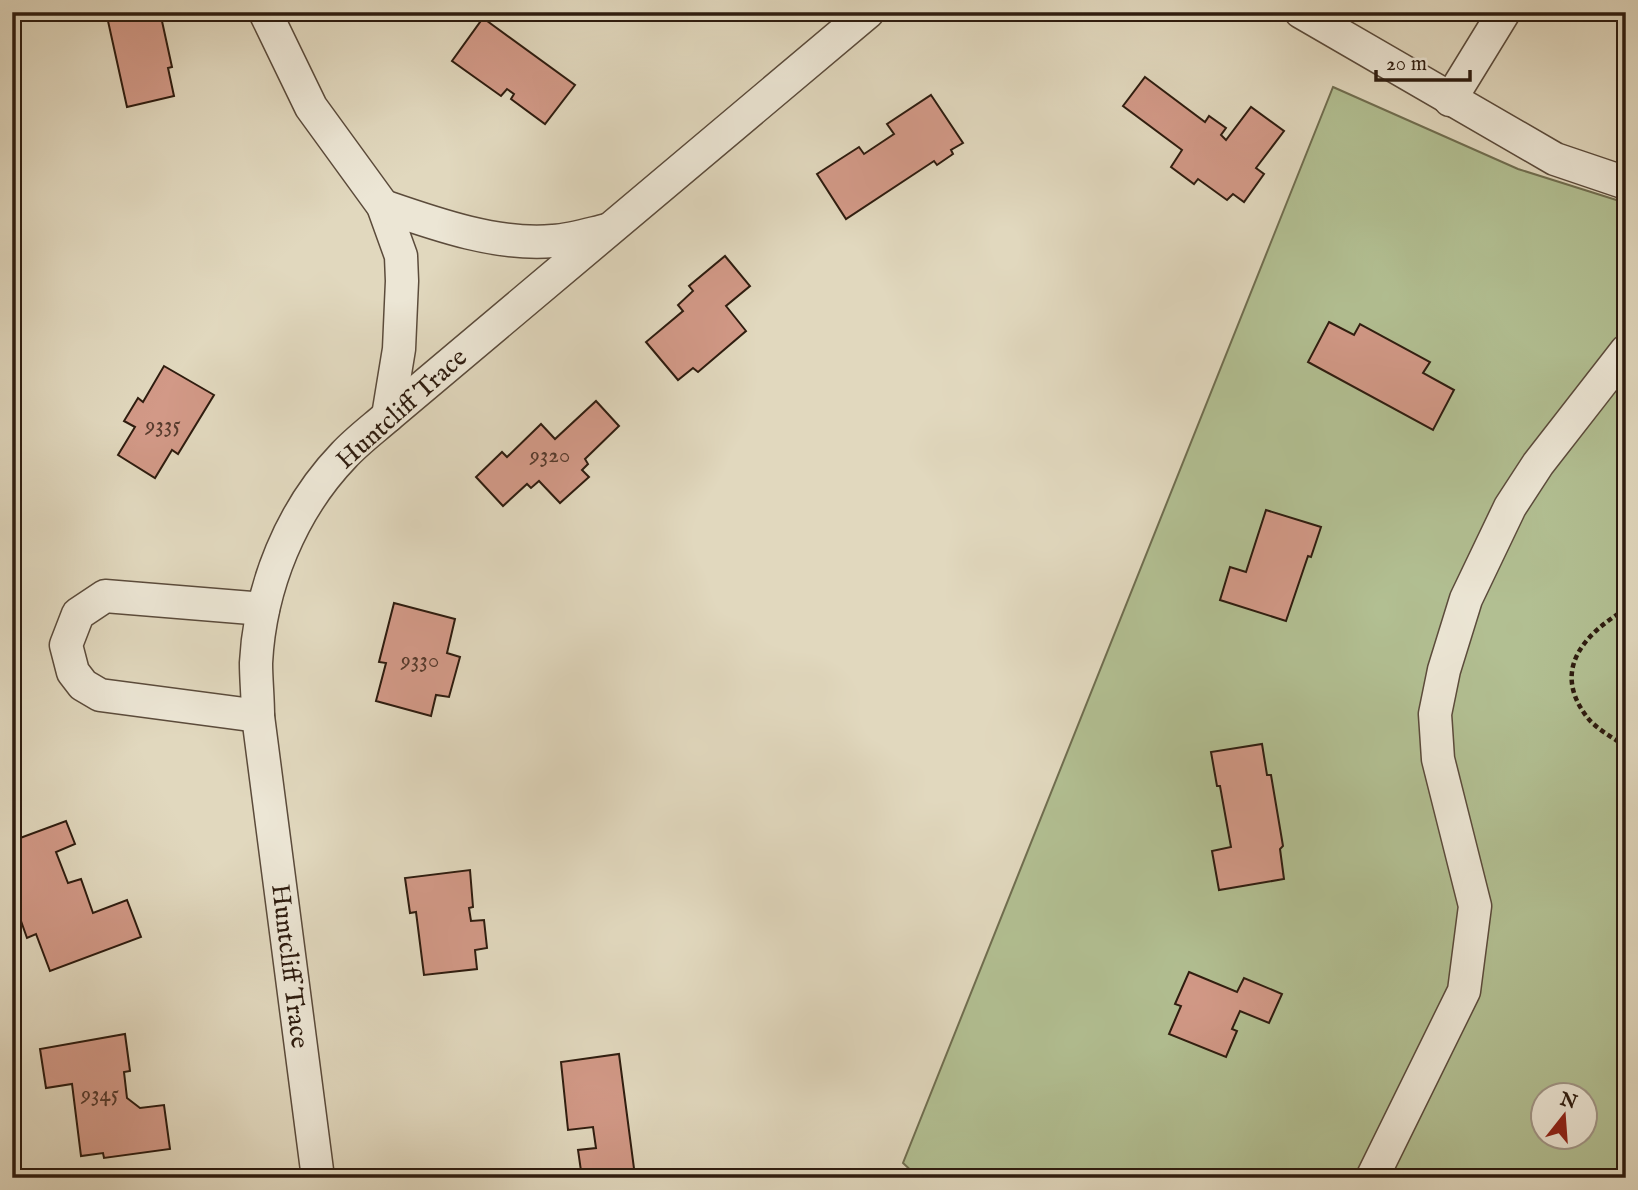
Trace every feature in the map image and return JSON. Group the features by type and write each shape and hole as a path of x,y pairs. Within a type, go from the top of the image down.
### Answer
{"street":[{"path":"265,12 311,107 383,206 401,256 399,349 388,416"},
{"name":"Huntcliff Trace","path":"318,1178 258,716 256,663 263,609 281,552 306,503 344,456 388,416 869,12"},
{"path":"1301,12 1555,159 1626,183"},
{"path":"1450,100 1504,12"},
{"path":"383,206 453,230 507,239 554,241 610,229"},
{"path":"1372,1178 1464,991 1475,905 1438,759 1435,713 1444,670 1466,599 1510,508 1538,464 1626,351"},
{"path":"258,716 100,695 83,685 73,672 66,645 78,614 105,596 263,609"}],"path":[{"path":"1626,609 1601,624 1582,645 1570,673 1576,699 1589,719 1626,747"}],"green space":[{"path":"1333,87 1518,169 1626,203 1626,1178 919,1178 903,1163"}],"building":[{"path":"106,12 160,12 172,67 168,68 174,96 127,107"},
{"path":"483,18 575,85 545,124 511,99 514,94 507,89 501,96 452,61"},
{"path":"1145,77 1205,122 1209,116 1226,128 1221,135 1226,140 1251,107 1284,131 1256,168 1264,174 1244,202 1233,194 1227,200 1198,179 1194,184 1171,167 1182,150 1123,106"},
{"path":"931,95 963,143 951,150 953,154 937,165 934,161 846,219 817,174 859,147 864,154 894,134 887,124"},
{"path":"725,256 750,286 726,306 746,331 698,372 693,368 678,380 646,342 683,311 678,305 693,291 689,286"},
{"path":"1329,322 1354,335 1360,324 1430,362 1423,373 1454,390 1433,430 1308,362"},
{"path":"164,366 214,395 178,454 172,450 155,478 118,455 135,427 124,421 138,398 143,402"},
{"path":"596,401 619,426 585,459 588,464 582,470 589,477 560,503 539,481 531,488 527,484 503,506 476,477 502,452 507,457 541,424 555,439"},
{"path":"1266,510 1321,527 1286,621 1220,600 1230,567 1246,572"},
{"path":"394,603 455,619 447,653 460,657 449,697 436,695 431,716 376,701 386,663 379,662"},
{"path":"1262,744 1267,775 1271,775 1283,846 1280,849 1284,879 1219,890 1212,851 1231,847 1211,752"},
{"path":"66,821 75,844 56,852 68,883 81,879 93,913 127,900 141,937 50,971 36,934 27,938 16,907 12,909 12,841"},
{"path":"470,870 473,907 469,908 471,921 484,920 487,948 475,950 477,969 424,975 416,912 410,913 405,878"},
{"path":"1189,972 1237,992 1244,978 1282,994 1269,1023 1240,1011 1232,1029 1237,1031 1226,1057 1169,1034 1181,1006 1175,1004"},
{"path":"125,1034 130,1071 124,1072 127,1098 140,1108 164,1105 170,1149 104,1158 103,1153 81,1156 72,1084 46,1088 40,1049"},
{"path":"619,1054 635,1176 582,1178 578,1150 596,1148 593,1127 568,1130 561,1062"}]}
